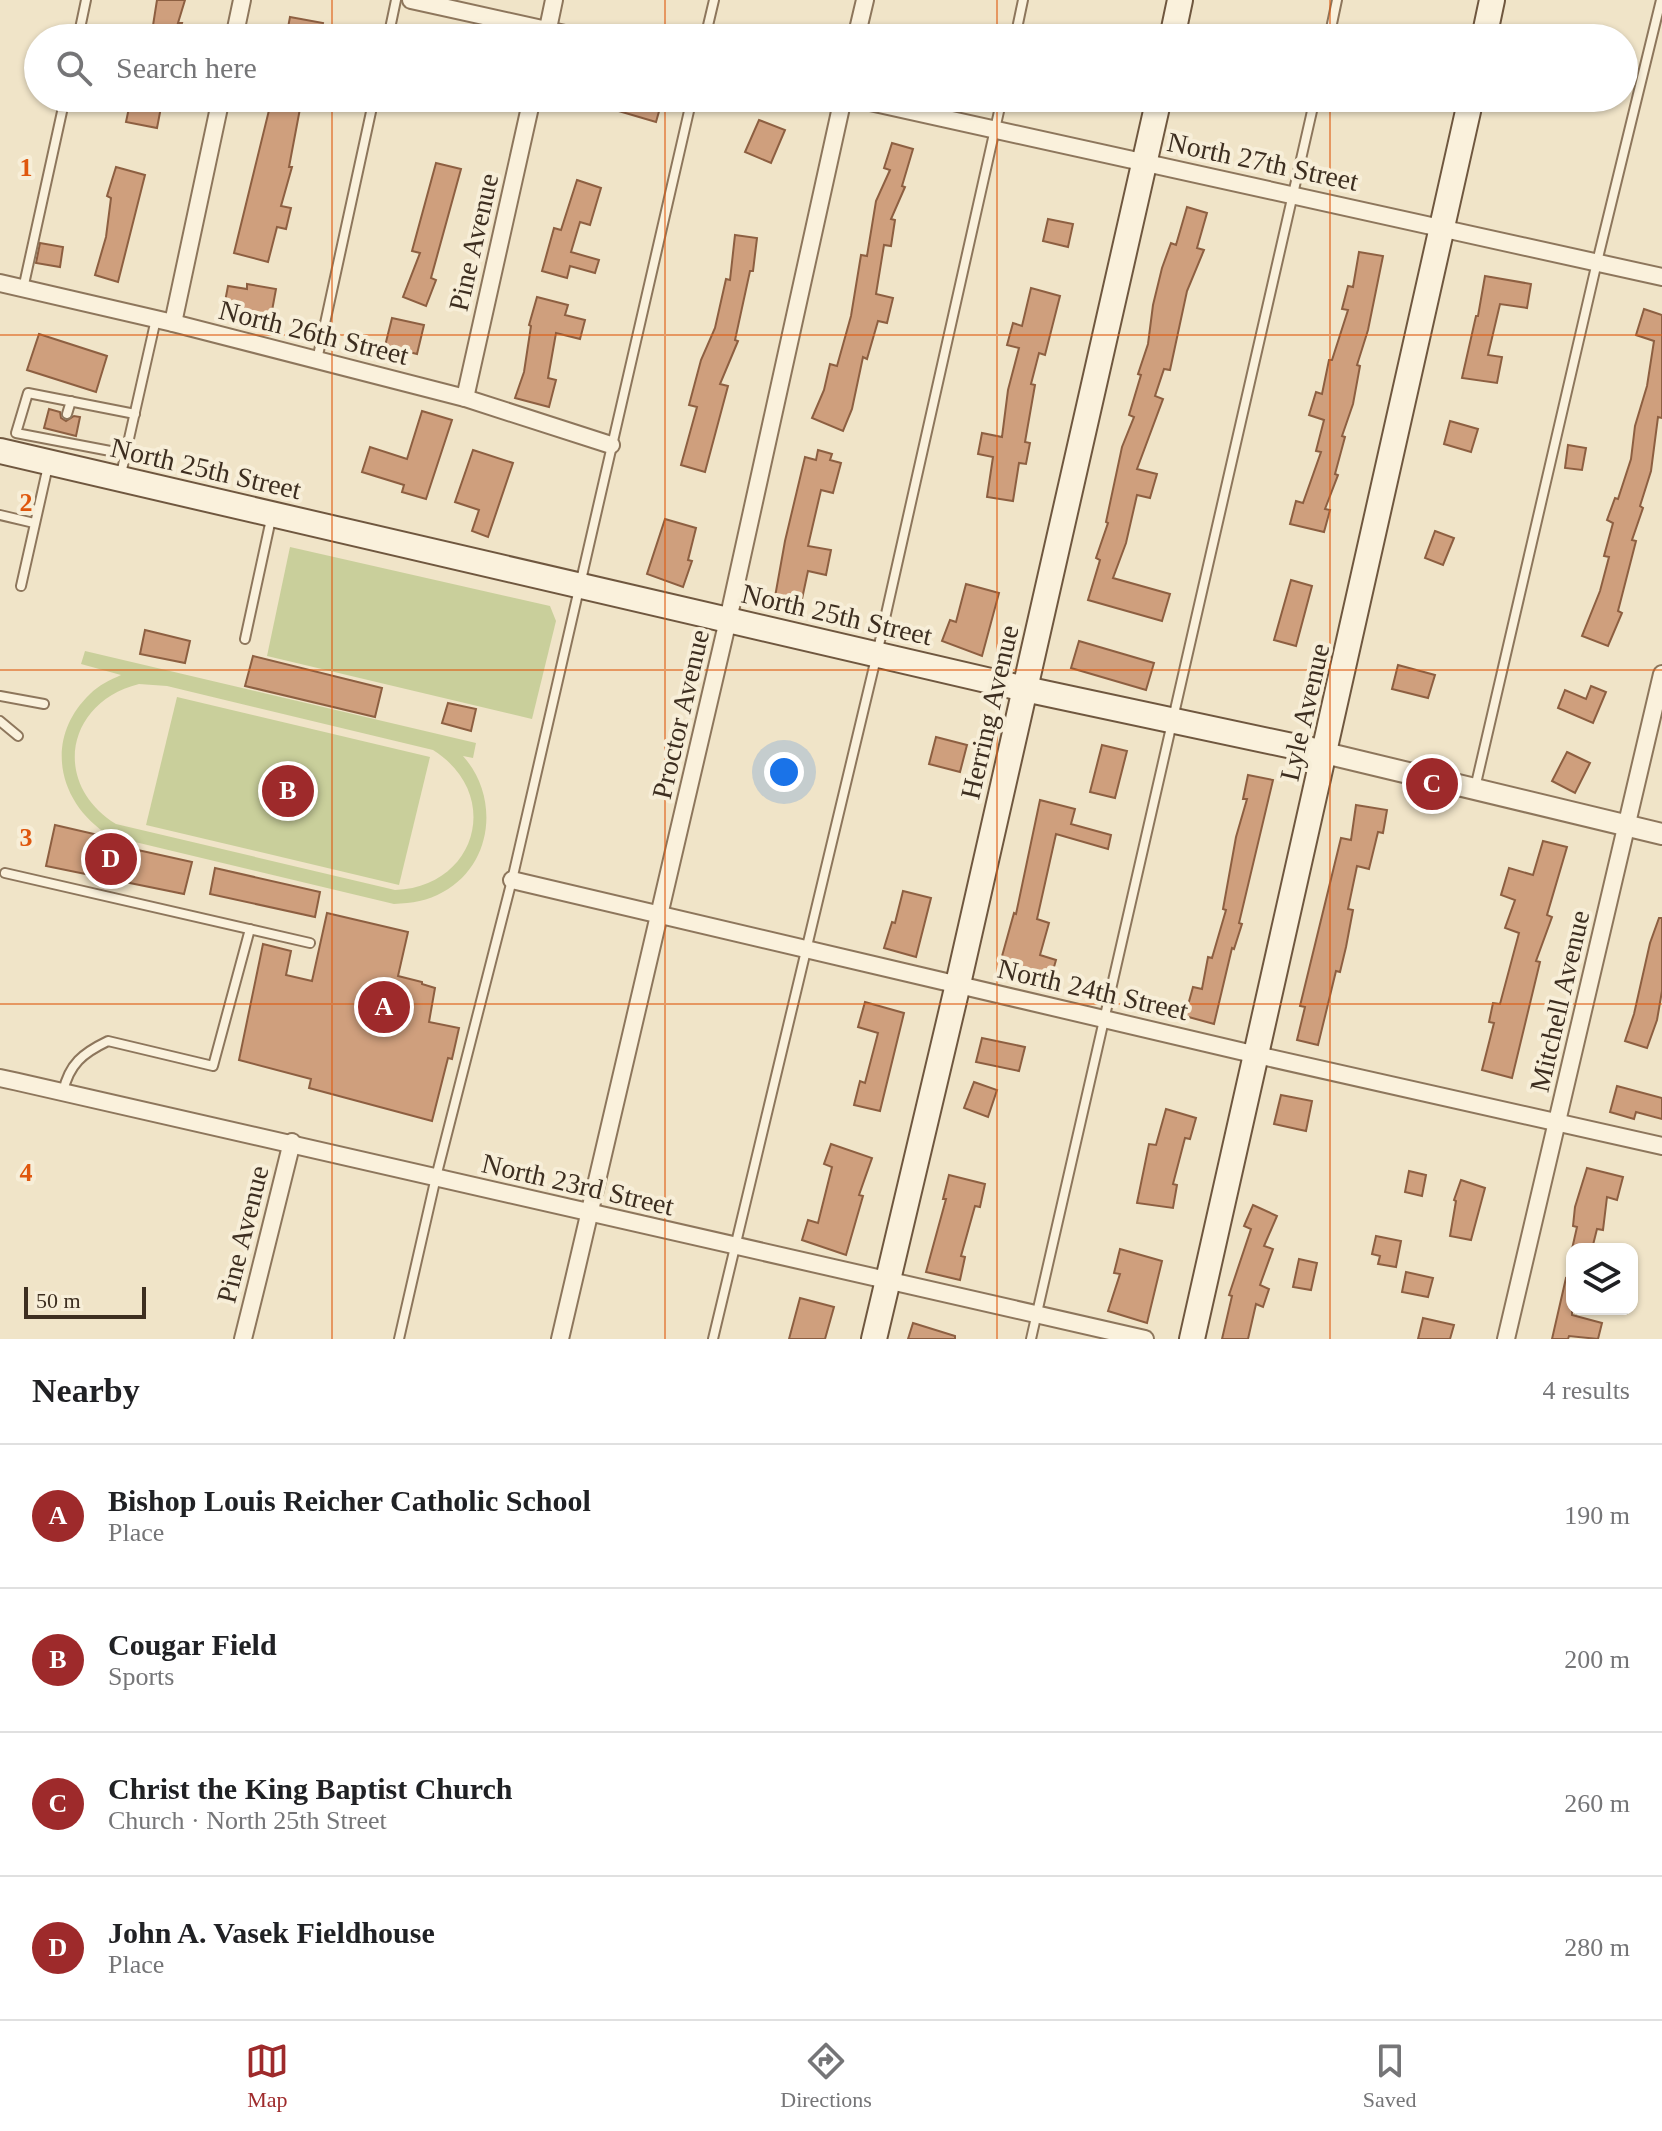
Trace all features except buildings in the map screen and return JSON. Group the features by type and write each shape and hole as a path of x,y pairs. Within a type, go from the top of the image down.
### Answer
{"main road":[{"path":"1175,24 1180,0"},
{"path":"1487,24 1492,0"},
{"name":"Herring Avenue","path":"874,1339 1156,112"},
{"name":"Lyle Avenue","path":"1192,1339 1468,112"},
{"name":"North 25th Street","path":"0,451 46,446 85,471 1025,689 1325,753"}],"street":[{"path":"237,24 242,0"},
{"path":"411,0 506,24"},
{"path":"548,24 554,0"},
{"path":"859,24 865,0"},
{"path":"164,321 217,112"},
{"name":"Pine Avenue","path":"465,398 529,112"},
{"name":"Proctor Avenue","path":"560,1339 661,915 840,112"},
{"name":"North 27th Street","path":"917,112 1662,277"},
{"name":"North 26th Street","path":"0,283 164,321 465,398 611,445"},
{"name":"Mitchell Avenue","path":"1506,1339 1662,674"},
{"name":"North 25th Street","path":"1325,753 1662,834"},
{"name":"North 24th Street","path":"512,880 1257,1055 1662,1146"},
{"name":"North 23rd Street","path":"0,1078 292,1142 590,1214 1145,1339"},
{"name":"Pine Avenue","path":"243,1339 292,1142"}],"lane":[{"path":"81,24 86,0"},
{"path":"391,24 396,0"},
{"path":"708,24 714,0"},
{"path":"1018,24 1023,0"},
{"path":"1332,24 1337,0"},
{"path":"1638,94 1661,0"},
{"path":"23,289 62,112"},
{"path":"317,360 371,112"},
{"path":"399,1339 436,1177 512,880 689,112"},
{"path":"713,1339 877,654 999,112"},
{"path":"1031,1339 1312,112"},
{"path":"1475,789 1634,112"},
{"path":"120,479 135,414 164,321"},
{"path":"126,454 92,447 46,446 16,433 28,393 135,414"},
{"path":"67,414 71,401"},
{"path":"21,586 46,446"},
{"path":"85,471 92,447"},
{"path":"245,639 272,514"},
{"path":"0,515 34,523"},
{"path":"0,696 44,704"},
{"path":"0,721 18,736"},
{"path":"5,873 310,943"},
{"path":"63,1092 67,1074 77,1059 108,1041 213,1066 250,929"}],"green space":[{"path":"290,547 550,606 556,621 532,719 267,656"},
{"path":"85,651 476,743 473,758 463,756 483,791 486,829 481,848 460,880 443,892 420,901 394,904 110,836 92,823 78,807 68,789 62,750 75,712 93,691 121,675 81,664","holes":["139,684 167,686 433,750 455,769 468,790 473,813 471,835 462,856 445,873 423,885 395,890 116,824 95,807 82,788 75,767 76,746 83,726 95,708 114,694"]},
{"path":"177,697 430,757 399,885 146,825"}],"place":[{"name":"Christ the King Baptist Church","path":"1432,784"},
{"name":"Cougar Field","path":"288,791"},
{"name":"John A. Vasek Fieldhouse","path":"111,859"},
{"name":"Bishop Louis Reicher Catholic School","path":"384,1007"}]}
